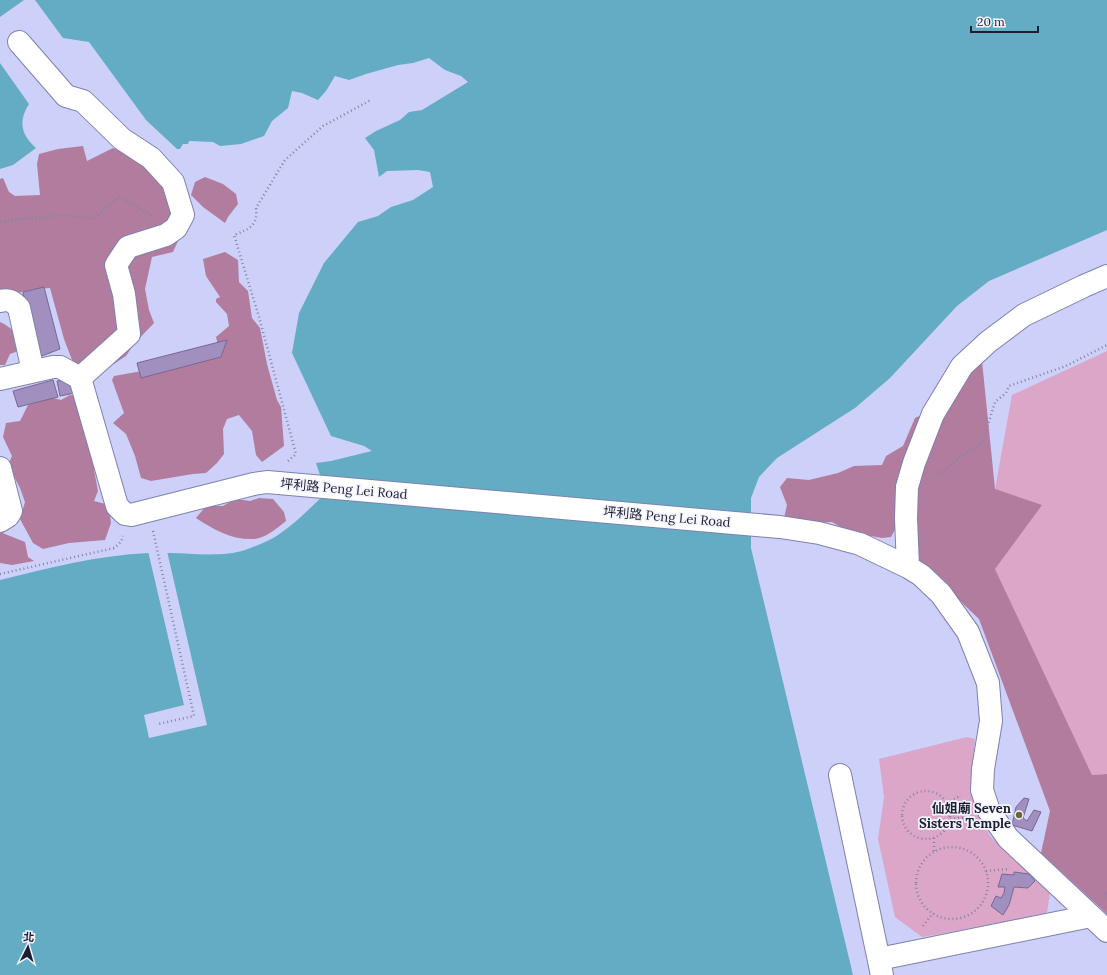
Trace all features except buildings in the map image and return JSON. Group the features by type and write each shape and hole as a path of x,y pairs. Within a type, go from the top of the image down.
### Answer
{"street":[{"path":"19,42 66,96 83,101 122,139 151,158 173,182 183,215 176,228 166,235 128,247 116,265 124,294 129,334 80,378"},
{"path":"908,567 906,518 907,487 914,463 933,414 962,366 988,342 1024,315 1107,276"},
{"path":"0,301 9,300 14,302 19,308 33,371"},
{"path":"0,379 53,367 60,368 80,378 117,506 125,514 139,513"},
{"path":"0,468 11,511 8,516 0,521"},
{"name":"坪利路 Peng Lei Road","path":"139,513 267,482 780,527 819,533 860,544 908,567 926,579 941,594 968,632 988,683 990,721 983,769 982,790 989,811 1008,838 1099,924"},
{"path":"840,775 881,967 1099,924"}],"path":[{"path":"287,462 296,454 259,317 234,235 248,229 254,224 257,216 256,208 285,160 324,126 371,100"},
{"path":"0,222 65,215 94,219 120,197 176,228"},
{"path":"933,477 983,441 995,402 1006,392 1009,386 1066,366 1107,345"},
{"path":"0,574 114,548 121,542 139,513"},
{"path":"139,513 194,716 158,724"},
{"path":"926,790 942,796 950,809 950,821 941,834 934,838 917,838 904,827 902,819 904,802 910,796 918,792 926,790"},
{"path":"934,838 934,852"},
{"path":"946,848 958,848 970,852 979,860 986,871 988,882 987,892 982,902 975,910 966,916 954,919 944,918 933,913 924,906 918,894 916,882 918,870 924,860 934,852 946,848"}],"shaded area":[{"path":"83,146 87,161 113,148 159,169 183,230 173,252 152,257 145,289 149,310 154,323 134,344 126,356 95,376 77,373 64,339 50,288 35,289 0,297 0,179 3,178 9,192 15,196 40,195 37,164 39,154 58,149"},
{"path":"205,177 223,184 236,194 238,204 225,223 203,207 191,195 195,182"},
{"path":"225,252 238,260 239,282 248,291 252,318 260,328 267,364 277,400 281,407 284,446 262,462 256,455 252,431 239,415 227,419 223,429 224,454 206,473 151,481 141,478 135,456 126,434 113,423 124,413 112,380 114,376 221,357 216,337 229,326 227,314 216,302 216,299 220,297 206,276 203,259"},
{"path":"0,322 12,330 18,345 18,351 10,354 5,365 0,365"},
{"path":"1107,351 1107,774 1092,775 995,569 995,489 1012,395"},
{"path":"982,361 995,489 1042,505 995,569 1092,775 1107,774 1107,914 1041,853 1050,811 979,619 913,556 910,519 934,415"},
{"path":"70,395 85,397 95,444 94,470 98,491 94,501 109,505 111,523 105,540 69,543 43,549 33,543 20,519 25,502 20,488 8,465 12,456 3,437 6,423 20,421 28,405 49,397 61,400"},
{"path":"928,412 898,524 891,537 882,538 849,532 832,522 803,523 784,518 787,505 780,487 787,478 809,480 838,473 854,466 882,465 886,456 903,446 915,418"},
{"path":"259,498 273,499 284,512 286,521 263,537 254,539 238,538 216,530 196,518 206,506 223,506 235,499 250,501"},
{"path":"0,532 25,542 28,557 34,561 12,565 0,563"},
{"path":"967,737 975,739 971,781 979,815 990,836 1050,894 1047,912 1042,916 922,937 895,917 878,839 884,797 879,759"}],"water":[{"path":"0,0 24,0 0,17"},
{"path":"35,0 1107,0 1107,230 989,281 957,306 890,378 855,408 777,458 759,477 751,498 751,548 853,975 0,975 0,580 111,556 160,553 223,554 245,550 278,535 297,520 326,493 316,463 372,451 364,446 331,436 292,353 299,313 324,263 358,222 378,216 391,207 413,200 433,187 430,172 418,170 387,171 379,177 374,150 365,138 400,120 409,112 422,110 468,82 461,76 445,70 429,58 413,63 398,65 349,80 335,76 326,91 318,100 302,93 292,91 288,108 272,121 264,136 241,144 220,146 213,142 189,141 188,144 183,144 180,149 177,149 146,120 89,42 63,38"},
{"path":"0,63 29,104 23,116 22,122 24,133 36,148 13,165 0,169"}],"pier":[{"path":"148,551 167,551 207,725 149,738 144,715 184,705"}],"place":[{"name":"仙姐廟 Seven Sisters Temple","path":"1019,815"}]}
